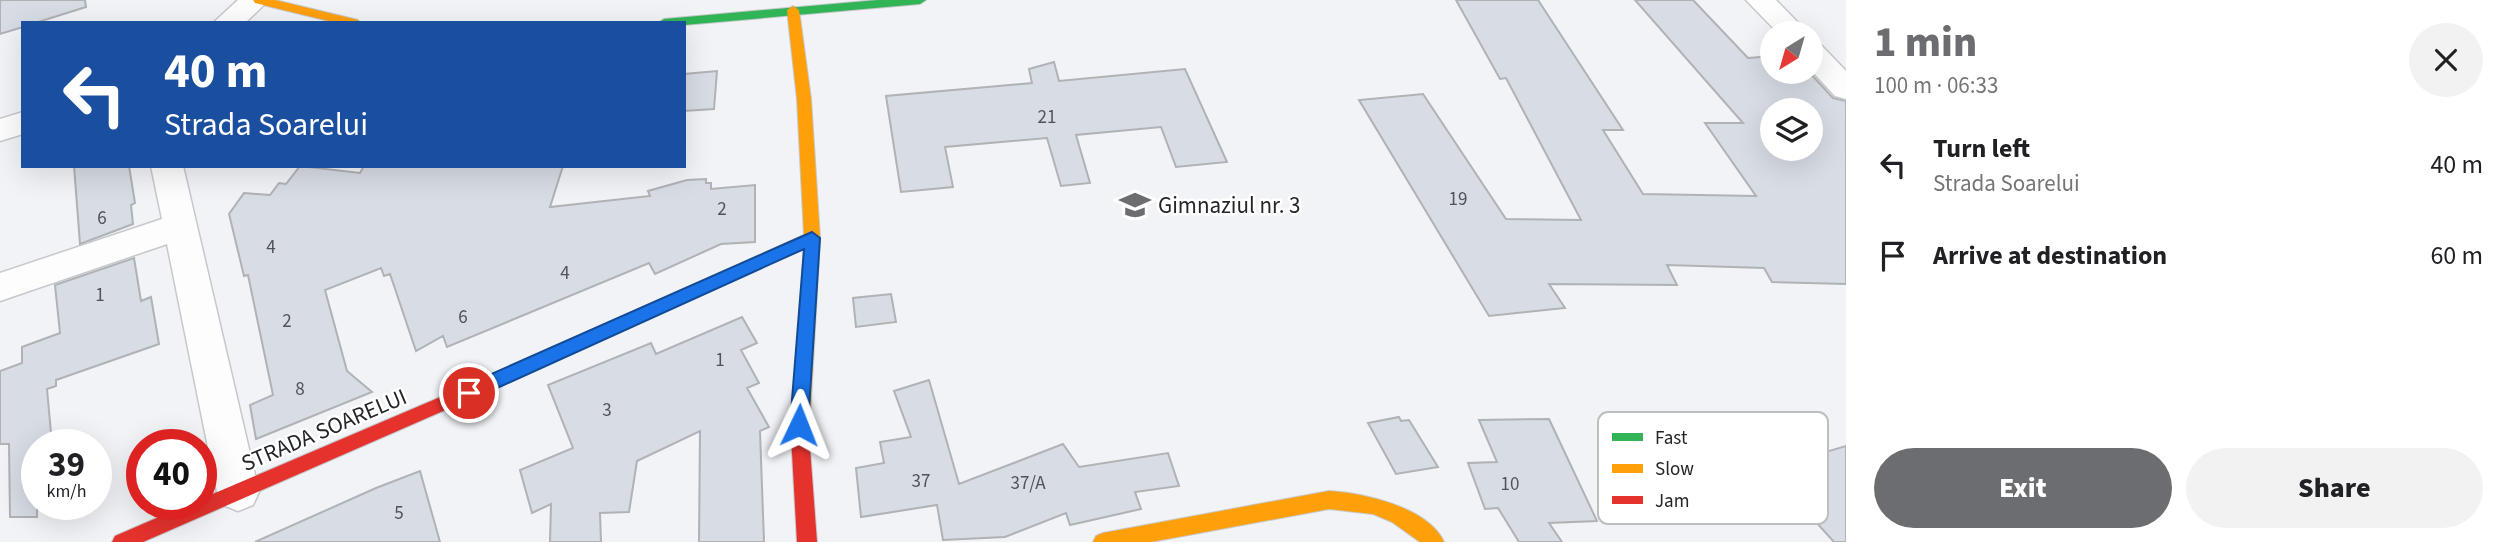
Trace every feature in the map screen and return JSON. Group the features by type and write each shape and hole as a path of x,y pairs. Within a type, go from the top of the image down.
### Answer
{"street":[{"path":"230,21 257,0 346,21"},
{"path":"684,21 920,0"},
{"path":"1760,0 1782,21"},
{"path":"793,10 804,99 812,238 799,425 807,542"},
{"path":"1824,66 1846,89"},
{"path":"0,130 21,124"},
{"path":"167,168 238,492"},
{"path":"0,287 181,226"},
{"name":"STRADA SOARELUI","path":"122,542 544,360 812,238"},
{"path":"1106,542 1316,503 1353,499 1380,504 1406,518 1434,542"}],"building":[{"path":"0,0 85,0 86,7 41,21 21,21 21,28 0,34"},
{"path":"1456,0 1538,0 1623,130 1603,130 1643,194 1756,196 1705,123 1743,123 1635,0 1693,0 1748,58 1760,57 1760,84 1820,84 1833,98 1846,101 1846,284 1772,282 1764,268 1667,265 1677,285 1549,284 1565,308 1489,316 1359,100 1423,94 1506,219 1581,220 1506,78 1500,79"},
{"path":"1054,62 1059,81 1185,69 1227,162 1176,167 1161,127 1076,135 1090,183 1061,186 1047,138 945,147 953,187 901,192 886,96 1032,83 1029,69"},
{"path":"717,71 714,109 686,111 686,74"},
{"path":"74,168 129,168 135,203 131,205 133,224 80,244"},
{"path":"298,168 360,173 363,168 562,168 550,207 650,196 648,191 687,180 706,179 706,183 711,183 711,189 755,185 755,242 721,244 655,274 649,263 447,347 443,336 416,351 390,274 384,276 381,268 325,290 347,371 372,392 256,439 250,405 273,395 248,275 244,276 229,214 244,193 270,195 279,183 286,184"},
{"path":"134,258 141,301 151,297 159,344 56,380 56,386 47,389 51,429 21,429 21,517 10,517 9,444 0,444 0,371 22,363 22,347 60,333 55,285"},
{"path":"891,294 896,322 856,327 853,298"},
{"path":"742,317 757,343 741,350 759,383 747,388 769,427 760,431 764,542 699,542 700,431 637,461 629,512 600,513 601,542 550,542 551,504 532,513 520,470 573,448 548,385 651,343 656,354"},
{"path":"929,380 959,484 1063,444 1079,467 1168,453 1179,486 1135,492 1141,509 1070,525 1066,513 1005,537 943,540 937,505 861,517 856,468 884,463 880,442 911,437 894,391"},
{"path":"1399,417 1401,421 1409,420 1438,467 1396,474 1368,423"},
{"path":"1549,419 1597,521 1549,523 1562,542 1519,542 1498,508 1485,509 1468,463 1497,462 1479,420"},
{"path":"1846,446 1846,542 1834,542 1818,524 1828,524 1828,451"},
{"path":"420,471 440,542 255,542 376,488"}],"traffic: fast":[{"path":"686,21 920,0"}],"traffic: slow":[{"path":"259,0 346,21"},
{"path":"793,10 804,99 812,238 800,435"},
{"path":"499,379 812,238"},
{"path":"1103,542 1329,500 1359,502 1386,510 1411,523 1434,542"}],"traffic: jam":[{"path":"122,542 499,379"},
{"path":"800,435 807,542"}],"place":[{"name":"Gimnaziul nr. 3","path":"1135,205"}],"route":[{"path":"469,393 812,238 799,425"}]}
